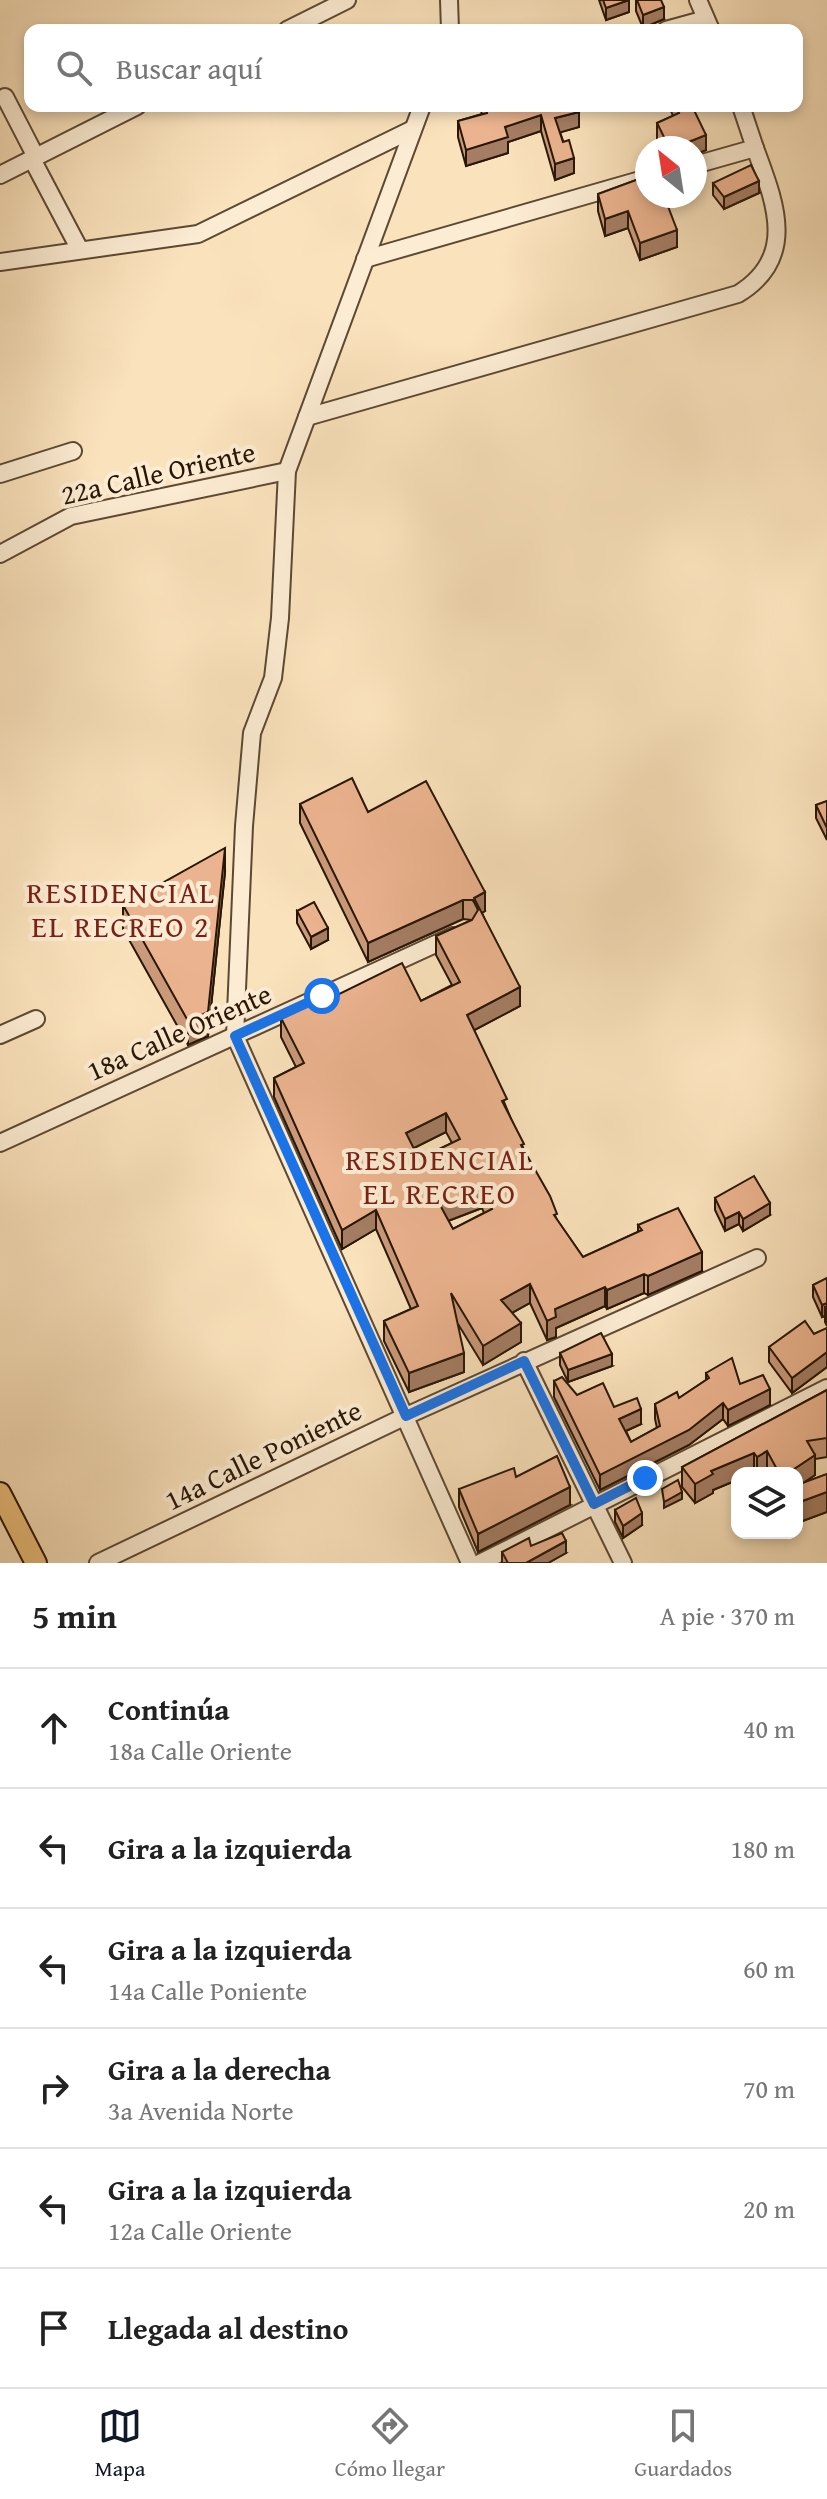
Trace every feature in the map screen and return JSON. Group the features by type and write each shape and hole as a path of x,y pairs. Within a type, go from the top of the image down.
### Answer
{"main road":[{"path":"0,1493 36,1563"}],"street":[{"path":"299,24 347,0"},
{"path":"449,0 450,24"},
{"path":"698,0 709,24"},
{"path":"5,97 80,250"},
{"path":"0,175 125,112"},
{"path":"420,112 287,471 280,618 273,678 252,733 244,826 235,1036 470,1563"},
{"path":"307,417 738,294 751,286 769,262 778,226 777,208 743,112"},
{"path":"0,262 198,234 413,129"},
{"path":"707,162 755,148"},
{"path":"365,259 635,181"},
{"path":"0,474 73,451"},
{"name":"22a Calle Oriente","path":"0,554 30,535 71,516 287,471"},
{"name":"18a Calle Oriente","path":"0,1143 467,929"},
{"path":"0,1035 36,1019"},
{"name":"14a Calle Poniente","path":"98,1563 524,1361 757,1258"},
{"path":"524,1361 623,1563"},
{"path":"480,1563 827,1388"}],"building":[{"path":"603,0 629,0 606,8"},
{"path":"637,0 661,0 664,7 643,15"},
{"path":"579,112 555,118 563,142 569,140 574,158 555,164 541,115 505,127 508,137 466,150 458,121 487,113"},
{"path":"679,112 695,112 706,135 664,136 657,123"},
{"path":"751,165 759,181 724,197 713,183"},
{"path":"635,180 635,208 669,208 677,230 640,243 628,211 605,219 598,194"},
{"path":"352,778 368,812 426,781 485,892 474,898 520,987 467,1015 507,1099 502,1101 524,1144 521,1145 550,1196 557,1214 554,1215 583,1257 642,1230 638,1225 678,1208 702,1252 648,1276 644,1274 607,1290 605,1287 555,1309 556,1317 547,1321 530,1284 501,1300 521,1323 483,1346 451,1293 464,1353 409,1373 384,1321 418,1306 376,1210 342,1230 274,1078 304,1063 281,1018 311,1003 313,1007 402,963 421,1001 460,982 436,936 472,920 478,910 473,900 463,900 368,943 300,804","holes":["446,1113 460,1139 419,1159 406,1133","482,1189 492,1209 453,1229 440,1205"]},
{"path":"827,801 827,828 816,805"},
{"path":"225,848 208,1012 188,1021 123,905"},
{"path":"314,902 328,928 311,937 297,911"},
{"path":"754,1176 770,1203 743,1219 739,1212 725,1219 715,1198"},
{"path":"827,1278 827,1303 822,1305 813,1285"},
{"path":"805,1321 814,1334 827,1328 827,1352 792,1378 769,1347"},
{"path":"601,1333 612,1354 568,1370 560,1353"},
{"path":"732,1358 740,1384 763,1375 770,1389 728,1410 723,1403 689,1430 600,1475 554,1381 562,1377 577,1395 603,1383 614,1407 637,1398 641,1409 619,1419 631,1442 660,1426 655,1404 677,1392 679,1398 709,1378 706,1373"},
{"path":"827,1390 827,1438 807,1441 815,1455 797,1467 776,1467 767,1451 757,1457 754,1453 711,1471 713,1474 695,1484 682,1467"},
{"path":"557,1456 570,1487 478,1534 459,1489 514,1468 516,1477"},
{"path":"827,1474 827,1492 803,1501 803,1483"},
{"path":"678,1480 682,1492 664,1502 662,1489"},
{"path":"636,1498 642,1513 623,1526 615,1510"},
{"path":"562,1533 566,1541 526,1563 508,1563 502,1552 529,1538 531,1546"}],"district":[{"name":"RESIDENCIAL EL RECREO 2","path":"121,910"},
{"name":"RESIDENCIAL EL RECREO","path":"440,1177"}],"route":[{"path":"322,996 235,1036 406,1416 524,1361 594,1504 645,1478"}]}
